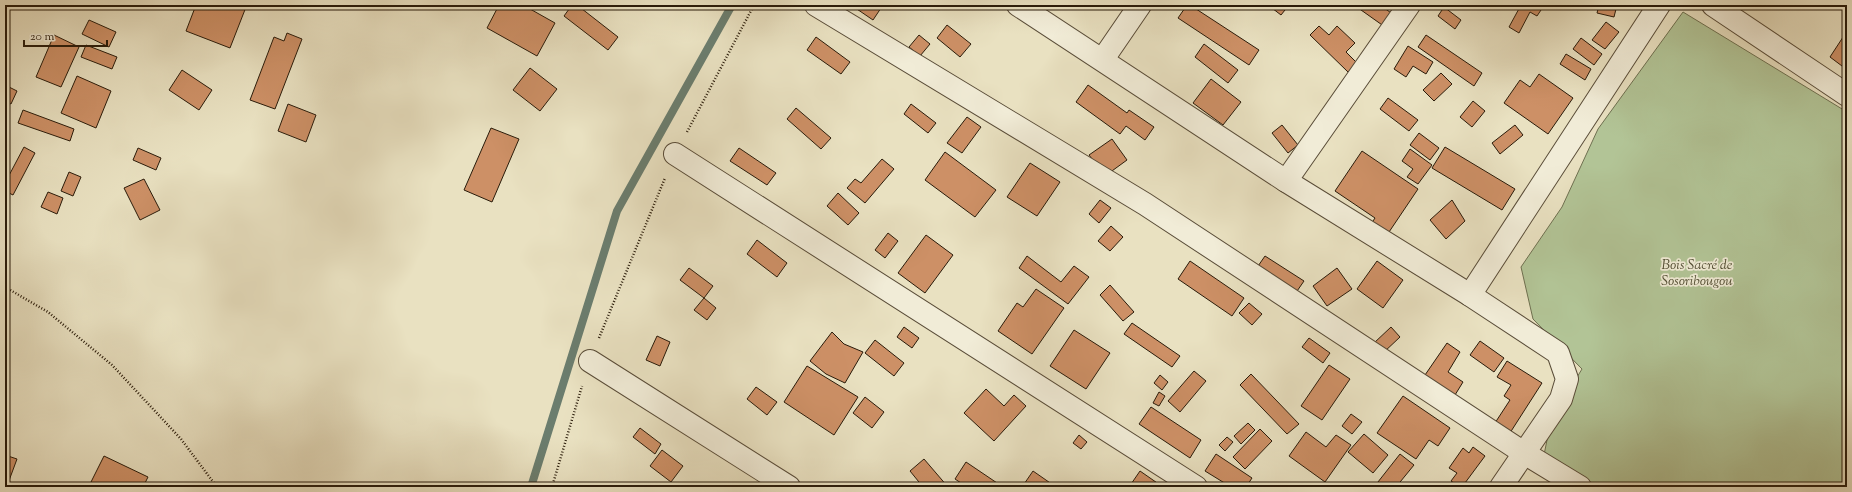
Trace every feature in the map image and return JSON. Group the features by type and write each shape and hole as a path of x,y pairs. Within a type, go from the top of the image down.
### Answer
{"street":[{"path":"816,5 1144,204 1580,487"},
{"path":"1018,5 1286,181 1470,295 1558,353 1568,379 1561,398 1501,487"},
{"path":"1102,59 1140,5"},
{"path":"1286,181 1409,5"},
{"path":"1470,295 1659,5"},
{"path":"1713,5 1847,95"},
{"path":"676,154 1196,487"},
{"path":"590,361 789,487"}],"path":[{"path":"552,487 590,361 676,154 754,5"},
{"path":"5,287 48,312 112,365 181,439 217,487"}],"green space":[{"name":"Bois Sacré de Sosoribougou","path":"1683,12 1847,112 1847,487 1598,487 1544,455 1551,420 1582,369 1533,319 1521,267 1562,207 1598,129"}],"building":[{"path":"196,5 242,5 246,7 230,48 186,31"},
{"path":"499,5 523,5 555,23 537,56 487,28"},
{"path":"572,5 577,5 618,37 608,50 564,16"},
{"path":"851,5 883,5 873,20"},
{"path":"1187,5 1190,5 1259,50 1249,65 1178,18"},
{"path":"1268,5 1289,5 1281,15"},
{"path":"1354,5 1380,5 1394,15 1385,27"},
{"path":"1521,5 1534,5 1541,10 1537,16 1530,12 1519,33 1509,27"},
{"path":"1599,5 1617,5 1614,17 1597,13"},
{"path":"1444,7 1461,20 1455,29 1438,16"},
{"path":"89,20 116,32 109,47 82,34"},
{"path":"1606,22 1619,32 1605,49 1592,40"},
{"path":"947,25 971,44 960,57 937,38"},
{"path":"1319,26 1329,35 1337,26 1355,43 1346,52 1357,63 1348,72 1310,35"},
{"path":"1847,31 1847,58 1842,66 1830,57"},
{"path":"287,33 302,39 275,109 250,100 274,37 284,41"},
{"path":"54,35 79,47 61,87 36,77"},
{"path":"919,35 930,44 920,56 909,47"},
{"path":"1426,35 1482,73 1474,86 1418,47"},
{"path":"816,37 850,62 841,74 807,50"},
{"path":"1581,38 1602,54 1594,65 1573,49"},
{"path":"1204,44 1238,70 1228,83 1195,57"},
{"path":"86,45 117,57 112,69 81,57"},
{"path":"1408,46 1433,62 1426,74 1413,66 1406,77 1394,69"},
{"path":"1566,54 1591,69 1585,80 1560,64"},
{"path":"530,68 557,89 540,111 513,90"},
{"path":"182,70 212,90 199,110 169,90"},
{"path":"1441,73 1452,84 1434,101 1423,90"},
{"path":"1539,74 1573,98 1548,134 1504,103 1520,80 1530,87"},
{"path":"77,76 111,91 96,128 61,113"},
{"path":"1211,79 1241,102 1223,125 1193,103"},
{"path":"5,85 17,91 11,104 5,101"},
{"path":"1088,85 1127,113 1129,110 1154,127 1145,140 1126,126 1120,134 1076,102"},
{"path":"1388,98 1418,120 1409,131 1380,109"},
{"path":"1473,101 1485,111 1472,127 1460,117"},
{"path":"288,104 316,115 306,142 278,131"},
{"path":"911,104 936,123 928,133 904,114"},
{"path":"796,108 831,138 821,149 787,119"},
{"path":"23,110 74,129 70,141 18,123"},
{"path":"967,117 981,127 962,153 947,143"},
{"path":"1282,125 1298,145 1288,153 1272,133"},
{"path":"1515,125 1523,135 1500,154 1492,143"},
{"path":"491,128 519,139 492,202 464,190"},
{"path":"1419,133 1439,148 1430,160 1410,145"},
{"path":"1112,139 1127,160 1105,176 1089,155"},
{"path":"24,147 35,153 13,195 5,191 5,183"},
{"path":"1445,147 1515,189 1502,210 1432,168"},
{"path":"138,148 161,158 156,170 133,160"},
{"path":"739,148 776,173 767,185 730,161"},
{"path":"1410,149 1432,165 1418,184 1407,177 1413,169 1402,161"},
{"path":"1362,151 1418,189 1387,235 1371,224 1375,218 1335,191"},
{"path":"945,152 996,190 975,217 925,180"},
{"path":"882,159 894,169 865,203 847,188 855,179 861,183"},
{"path":"1030,163 1060,182 1037,216 1007,197"},
{"path":"69,172 81,177 73,196 61,191"},
{"path":"144,179 160,210 140,220 124,188"},
{"path":"48,192 63,198 57,214 41,207"},
{"path":"838,193 859,213 848,225 827,206"},
{"path":"1100,200 1111,208 1099,223 1089,214"},
{"path":"1452,200 1465,221 1446,239 1430,220"},
{"path":"1111,226 1123,237 1110,251 1098,241"},
{"path":"888,233 898,241 885,258 875,250"},
{"path":"926,235 953,255 925,293 898,273"},
{"path":"757,240 787,263 777,277 747,254"},
{"path":"1027,256 1061,282 1074,266 1089,277 1068,304 1019,268"},
{"path":"1265,256 1304,281 1295,294 1256,269"},
{"path":"1190,261 1244,298 1232,316 1178,279"},
{"path":"1377,261 1403,280 1383,308 1357,289"},
{"path":"689,268 713,286 704,298 680,280"},
{"path":"1337,268 1352,289 1327,306 1313,286"},
{"path":"1110,285 1134,312 1123,321 1100,295"},
{"path":"1036,289 1064,308 1032,354 998,331 1017,303 1023,307"},
{"path":"704,298 716,308 707,320 694,310"},
{"path":"1249,303 1262,314 1252,325 1239,313"},
{"path":"1132,323 1180,356 1172,367 1124,334"},
{"path":"904,327 919,338 912,348 897,337"},
{"path":"1391,327 1400,337 1383,353 1374,343"},
{"path":"1074,330 1110,353 1086,389 1050,366"},
{"path":"832,332 844,344 863,352 845,383 826,374 810,361"},
{"path":"657,336 670,342 660,366 646,360"},
{"path":"1309,338 1330,353 1323,363 1302,347"},
{"path":"875,340 904,363 894,376 865,353"},
{"path":"1480,341 1504,358 1494,372 1470,355"},
{"path":"1447,343 1460,352 1448,372 1463,382 1455,395 1425,375"},
{"path":"1507,361 1542,383 1508,436 1493,426 1510,400 1504,396 1511,385 1497,377"},
{"path":"1329,365 1350,379 1322,420 1301,406"},
{"path":"807,366 858,397 834,435 784,402"},
{"path":"1194,371 1206,381 1180,412 1168,401"},
{"path":"1251,374 1299,424 1287,434 1240,385"},
{"path":"1160,375 1168,382 1162,390 1154,383"},
{"path":"756,387 777,402 767,415 747,399"},
{"path":"986,389 1004,406 1014,395 1026,406 994,441 964,413"},
{"path":"1159,392 1165,396 1159,406 1153,403"},
{"path":"1403,396 1450,428 1438,446 1429,440 1416,459 1377,433"},
{"path":"865,397 884,412 872,428 853,413"},
{"path":"1151,407 1201,440 1190,458 1139,424"},
{"path":"1351,414 1362,422 1352,434 1342,426"},
{"path":"1248,423 1255,430 1241,444 1234,436"},
{"path":"640,428 661,444 655,454 633,437"},
{"path":"1260,429 1272,441 1245,469 1233,457"},
{"path":"1306,432 1326,447 1336,435 1351,445 1325,482 1289,456"},
{"path":"1364,434 1388,455 1373,473 1348,452"},
{"path":"1079,435 1087,442 1081,449 1073,443"},
{"path":"1227,437 1233,442 1225,451 1219,445"},
{"path":"1473,447 1485,456 1462,487 1460,487 1451,481 1457,473 1449,468 1463,448 1469,453"},
{"path":"662,450 683,466 671,482 650,466"},
{"path":"1216,454 1252,478 1246,487 1231,487 1205,471"},
{"path":"1400,454 1414,465 1396,487 1374,487"},
{"path":"5,455 17,459 7,486 5,485"},
{"path":"104,456 148,477 143,487 102,487 91,482"},
{"path":"924,459 948,487 923,487 910,471"},
{"path":"966,462 1003,487 967,487 955,479"},
{"path":"1033,471 1056,487 1022,487"},
{"path":"1140,471 1163,487 1129,487"}],"waterway":[{"path":"531,487 617,211 732,5"}]}
